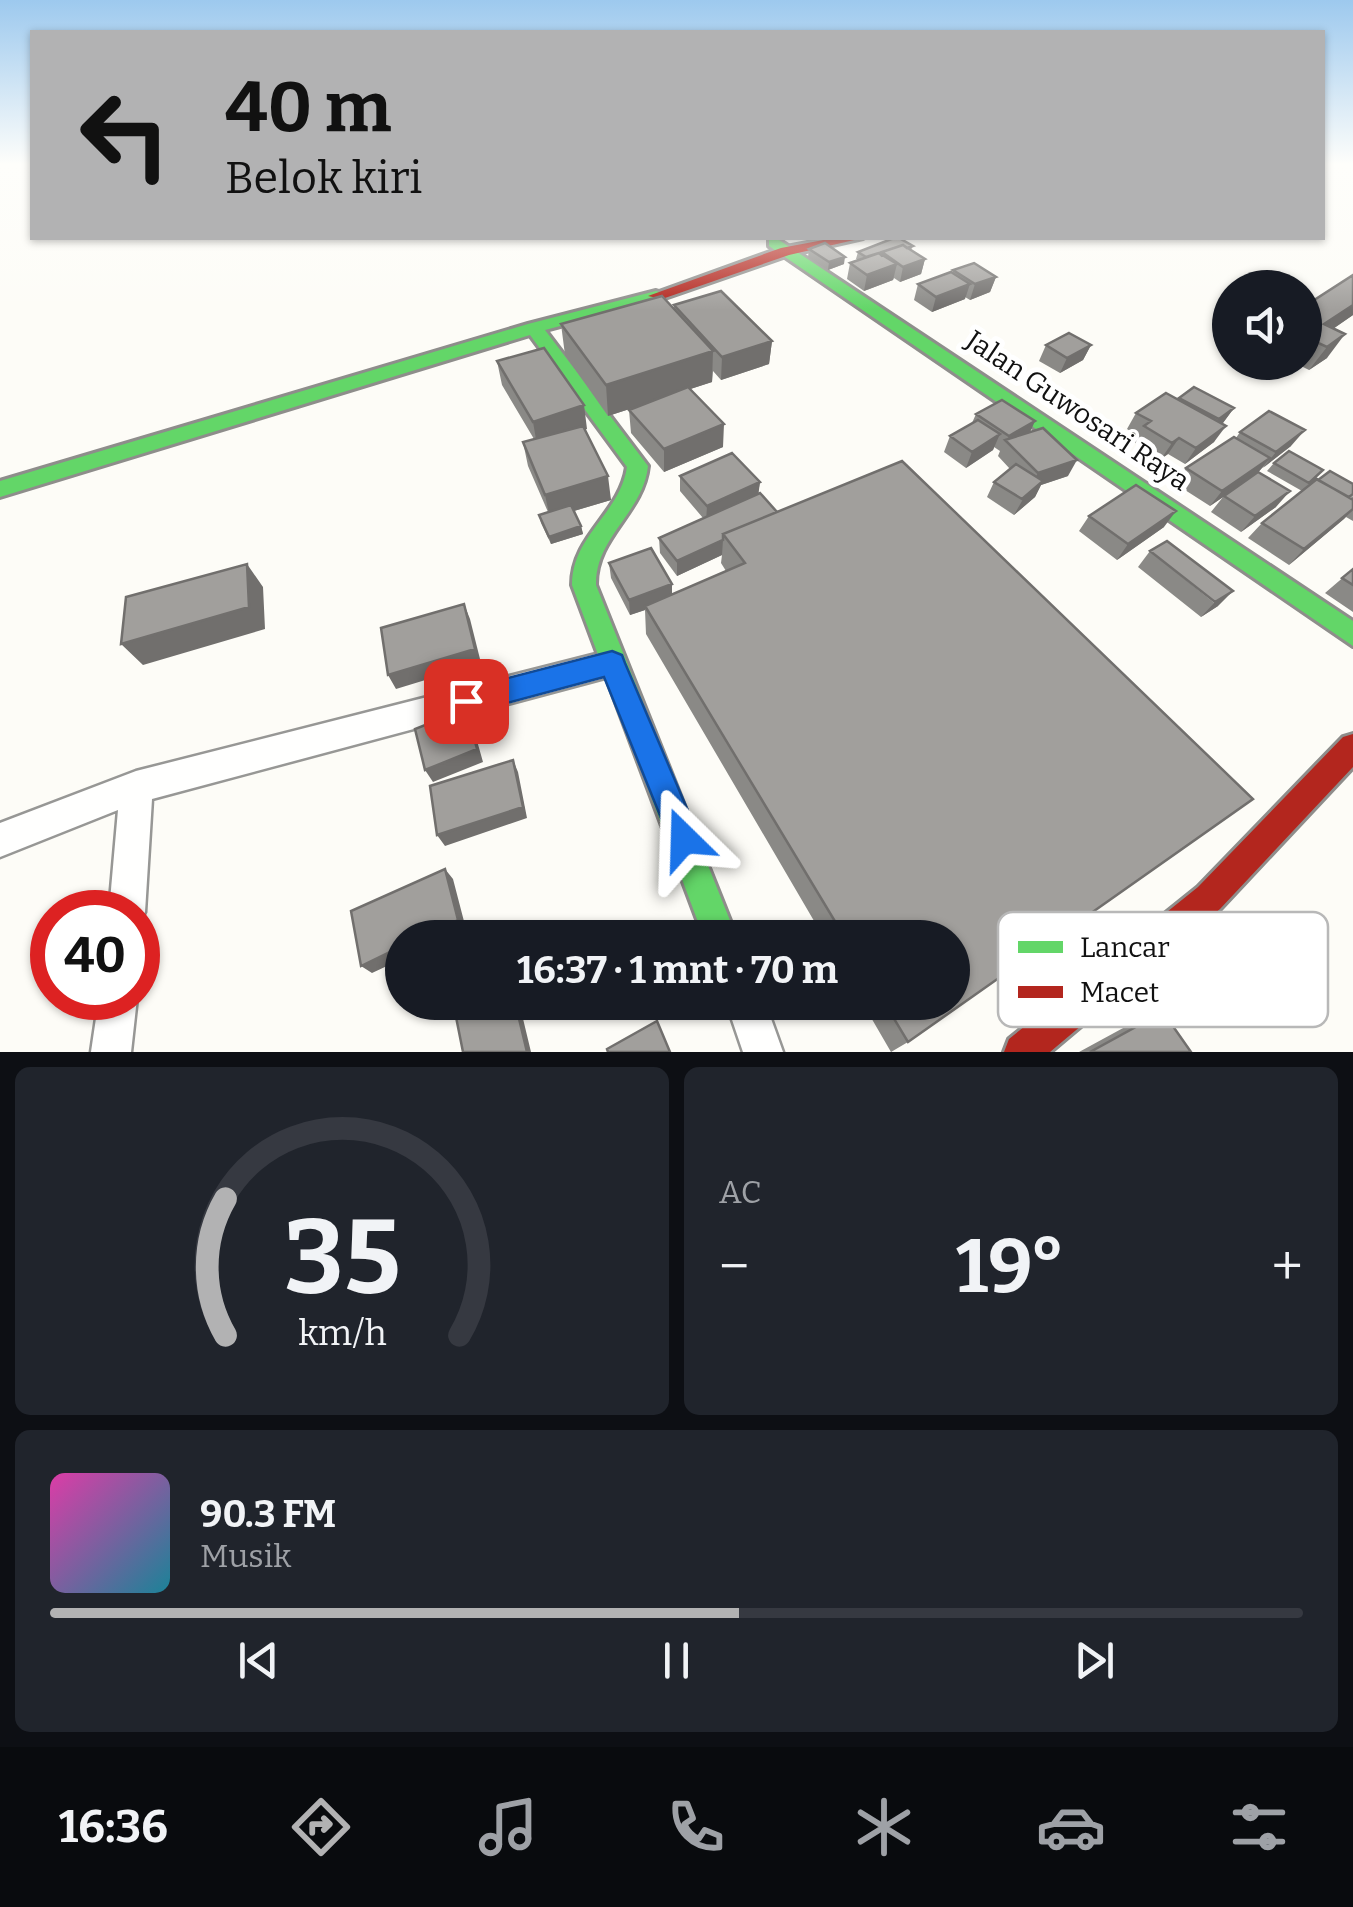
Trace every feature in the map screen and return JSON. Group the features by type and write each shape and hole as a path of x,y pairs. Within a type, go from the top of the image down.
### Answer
{"street":[{"path":"0,489 534,328 649,298 776,244 829,240"},
{"name":"Jalan Guwosari Raya","path":"776,244 1353,635"},
{"path":"534,328 638,466 641,483 636,496 590,540 582,576 612,663 714,920"},
{"path":"0,840 136,787 612,663"},
{"path":"1192,912 1353,747"},
{"path":"129,890 136,787"},
{"path":"112,1052 116,1020"},
{"path":"751,1020 763,1052"},
{"path":"1022,1052 1052,1027"}],"building":[{"path":"889,240 902,240 913,246 903,245 866,257 858,252"},
{"path":"825,243 845,257 829,262 809,249"},
{"path":"903,245 925,259 903,267 882,252"},
{"path":"879,253 897,264 867,275 850,263"},
{"path":"974,263 996,277 975,284 953,270"},
{"path":"951,272 970,284 936,297 918,284"},
{"path":"1353,275 1353,305 1324,324 1345,334 1327,347 1322,345 1322,295"},
{"path":"721,291 772,341 722,357 674,305"},
{"path":"662,296 713,351 606,385 561,324"},
{"path":"1069,333 1091,345 1067,358 1046,345"},
{"path":"544,348 584,405 533,422 497,361"},
{"path":"688,387 724,424 664,449 629,410"},
{"path":"1194,387 1234,408 1219,419 1179,398"},
{"path":"1166,393 1226,426 1196,448 1179,438 1172,443 1144,426 1151,421 1136,413"},
{"path":"1002,400 1035,421 1009,436 976,414"},
{"path":"1269,411 1305,430 1276,452 1240,432"},
{"path":"978,420 1000,434 972,452 950,436"},
{"path":"583,426 608,476 545,495 523,442"},
{"path":"1043,428 1077,460 1038,473 1005,440"},
{"path":"1234,437 1270,458 1222,491 1186,468"},
{"path":"1289,451 1323,470 1309,483 1274,463"},
{"path":"732,453 760,482 707,506 680,476"},
{"path":"902,461 1253,799 1093,912 998,912 998,979 970,998 970,920 834,920 645,606 745,563 723,534"},
{"path":"1016,464 1043,481 1022,499 994,482"},
{"path":"1330,471 1353,484 1353,494 1349,497 1318,480"},
{"path":"1258,472 1290,491 1255,516 1224,496"},
{"path":"1317,479 1353,500 1353,509 1304,549 1262,523"},
{"path":"1136,485 1176,511 1128,544 1089,516"},
{"path":"760,493 777,512 723,534 723,540 677,561 659,538"},
{"path":"571,505 581,526 549,537 539,515"},
{"path":"1167,541 1233,591 1215,602 1150,551"},
{"path":"651,548 672,584 629,600 609,563"},
{"path":"247,564 249,607 121,644 126,597"},
{"path":"1353,569 1353,585 1342,578"},
{"path":"464,604 475,649 388,675 381,628"},
{"path":"466,709 477,749 425,770 415,729"},
{"path":"513,760 523,807 437,835 430,786"},
{"path":"445,869 458,920 385,920 385,954 361,966 351,911"},
{"path":"457,1020 519,1020 527,1052 463,1052"},
{"path":"895,1020 939,1020 908,1042"},
{"path":"657,1021 670,1052 608,1052 607,1049"},
{"path":"1136,1027 1174,1027 1191,1052 1090,1052"}],"traffic: fast":[{"path":"774,243 1353,635"},
{"path":"0,489 534,328 656,296"},
{"path":"534,328 638,466 629,499 589,551 584,585 714,920"}],"traffic: jam":[{"path":"656,296 786,251 845,240"},
{"path":"1192,912 1353,747"},
{"path":"1022,1052 1052,1027"}],"route":[{"path":"466,701 612,663 684,839"}]}
